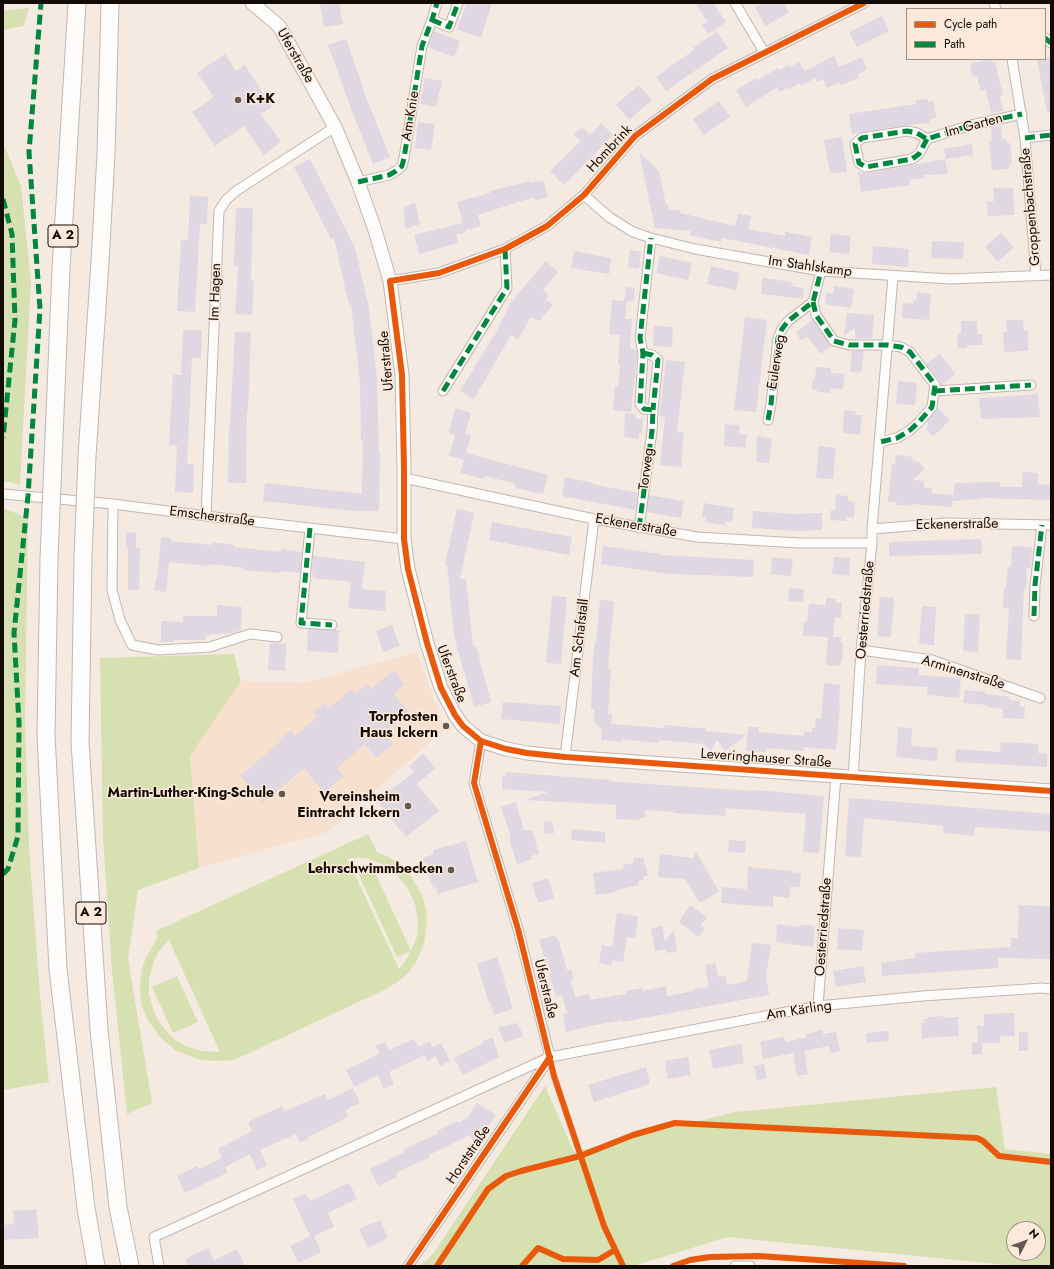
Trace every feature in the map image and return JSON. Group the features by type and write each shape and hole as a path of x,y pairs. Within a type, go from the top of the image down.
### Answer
{"highway":[{"name":"A 2","path":"77,7 61,269 48,560 46,735 58,969 86,1208 96,1266"},
{"name":"A 2","path":"110,7 106,154 86,456 80,742 99,1030 118,1207 130,1266"}],"main road":[{"name":"Uferstraße","path":"252,3 279,26 335,127 358,182 375,230 390,281 402,375 404,539 410,577 427,643 441,688 455,715 464,726 481,741"},
{"name":"Leveringhauser Straße","path":"481,741 513,750 565,757 1051,791"}],"street":[{"name":"Am Knie","path":"358,182 389,175 402,166 422,46 432,20 436,3"},
{"path":"432,20 449,27 458,3"},
{"path":"734,3 764,52"},
{"name":"Hombrink","path":"390,281 439,273 505,250 547,226 584,196 635,136 712,79 864,3"},
{"name":"Groppenbachstraße","path":"1012,60 1025,138 1036,276"},
{"name":"Im Garten","path":"927,139 917,133 907,131 862,138 855,144 859,163 866,167 912,159 919,154 927,139 971,125 1022,114"},
{"name":"Im Hagen","path":"206,516 219,211 226,200 236,191 335,127"},
{"name":"Groppenbachstraße","path":"1025,138 1051,135"},
{"name":"Im Stahlskamp","path":"584,196 609,217 633,232 651,238 695,249 821,271 951,279 1051,275"},
{"path":"651,238 640,338 643,353 640,404 644,409 653,410"},
{"path":"443,391 507,288 505,250"},
{"path":"821,271 813,302 816,315 834,341 849,345 887,345 902,347 910,352 935,385 932,407 919,422 909,431 897,438 880,442"},
{"name":"Oesterriedstraße","path":"853,778 861,650 872,543 893,276"},
{"name":"Eulerweg","path":"768,420 778,338 788,321 813,302"},
{"name":"Torweg","path":"639,528 652,431 658,360 652,355 643,353"},
{"path":"935,391 1031,385"},
{"name":"Eckenerstraße","path":"404,478 594,519 697,537 799,543 872,543"},
{"name":"Emscherstraße","path":"5,494 113,504 404,539"},
{"path":"113,504 112,590 120,620 132,645 166,650 210,647 250,634 277,637"},
{"name":"Am Schafstall","path":"565,757 594,519"},
{"name":"Eckenerstraße","path":"872,529 947,523 1046,525 1035,585 1034,616"},
{"path":"310,528 301,623 332,626"},
{"name":"Arminenstraße","path":"861,650 932,660 1040,698"},
{"name":"Uferstraße","path":"481,741 474,783 518,929 550,1057"},
{"name":"Oesterriedstraße","path":"818,1006 836,776"},
{"name":"Am Kärling","path":"550,1057 818,1006 923,996 1042,988 1051,989"},
{"path":"159,1266 154,1237 550,1057"},
{"name":"Horststraße","path":"408,1266 550,1057"},
{"path":"735,1266 750,1266"}],"shaded area":[{"name":"Martin-Luther-King-Schule","path":"417,652 445,729 328,832 199,868 190,756 241,681 304,683"}],"green space":[{"path":"29,8 24,26 3,30 3,11"},
{"path":"3,143 21,186 31,281 20,485 11,482 3,482"},
{"path":"3,508 28,518 25,720 29,846 40,996 49,1082 3,1090"},
{"path":"234,654 241,681 190,756 199,868 138,890 128,959 152,1103 127,1114 112,971 103,836 100,658"},
{"path":"368,834 377,852 389,857 410,875 422,895 426,909 427,921 424,944 415,964 407,974 396,983 245,1055 233,1060 218,1061 202,1060 175,1050 158,1035 148,1020 142,1007 140,982 142,968 158,937 156,931","holes":["347,858 366,858 382,864 396,874 407,887 415,904 418,920 417,937 405,962 399,969","169,940 220,1052 202,1051 185,1046 174,1039 162,1026 154,1012 149,994 149,980 153,963 158,953"]},
{"path":"372,866 411,951 397,957 358,873"},
{"path":"177,976 198,1022 173,1033 152,987"},
{"path":"545,1086 574,1152 735,1112 996,1087 1005,1149 1051,1154 1051,1266 1017,1266 728,1237 633,1266 419,1266 433,1254"}],"building":[{"path":"320,3 339,3 343,24 324,27"},
{"path":"467,3 492,3 481,38 457,29"},
{"path":"695,3 713,3 726,22 708,34 702,25 707,22"},
{"path":"763,3 784,3 789,13 765,26 755,7"},
{"path":"882,16 889,31 857,47 849,32"},
{"path":"434,31 460,41 454,57 428,47"},
{"path":"717,32 728,48 666,91 656,77 694,50 693,48"},
{"path":"346,39 363,90 390,157 373,164 328,45"},
{"name":"K+K","path":"225,54 236,71 245,65 272,107 261,114 281,142 264,155 244,126 215,146 192,112 214,97 197,73"},
{"path":"834,56 839,67 862,57 867,69 857,75 858,78 841,85 840,82 827,88 823,79 817,82 815,78 801,86 799,83 790,89 789,87 780,92 777,87 746,107 736,90 757,78 758,80 778,68 779,70 788,65 790,67 799,62 805,71"},
{"path":"1051,57 1051,112 1047,112 1037,60 1046,60 1046,58"},
{"path":"985,60 991,60 992,63 995,62 1003,95 1000,96 1003,111 991,113 986,90 981,91 977,77 972,75 970,64"},
{"path":"425,78 442,81 436,107 420,104"},
{"path":"639,85 652,100 629,120 616,104"},
{"path":"927,99 928,102 934,101 936,118 930,119 931,123 906,125 852,134 849,114 916,104 916,100"},
{"path":"719,101 730,117 704,135 693,119"},
{"path":"418,122 435,124 431,150 415,148"},
{"path":"601,123 613,135 564,185 550,171 581,141 574,134 582,127 590,135"},
{"path":"1001,126 1002,139 1006,139 1007,143 1010,143 1012,164 1009,164 1009,169 992,170 989,141 992,141 991,127"},
{"path":"842,137 847,172 830,173 824,140"},
{"path":"972,144 973,155 946,159 944,149"},
{"path":"639,152 659,171 666,205 668,204 669,210 680,210 680,213 735,226 738,214 751,216 748,229 785,236 785,232 812,237 809,255 722,238 721,242 690,235 691,231 655,228"},
{"path":"310,159 354,244 369,308 377,378 380,453 379,511 354,511 263,501 265,483 362,494 363,441 361,441 360,383 351,304 349,305 334,238 331,239 294,167"},
{"path":"945,159 948,174 924,175 924,178 909,180 910,185 861,192 858,172 867,173"},
{"path":"543,180 548,197 535,201 534,197 478,215 481,226 465,230 466,232 456,235 458,243 419,254 414,235 463,223 457,202 490,193 490,191 530,181 530,183"},
{"path":"993,188 1013,188 1014,215 988,216 987,202 994,201"},
{"path":"190,195 208,197 207,224 200,224 195,312 177,311 181,240 188,240"},
{"path":"415,203 420,224 405,229 404,207"},
{"path":"236,208 253,208 251,281 254,281 252,315 235,314 238,266 234,266"},
{"path":"1001,233 1014,247 998,262 985,247"},
{"path":"831,234 851,236 849,254 829,252"},
{"path":"932,241 964,242 963,259 931,258"},
{"path":"873,246 909,249 908,267 872,264"},
{"path":"630,250 641,252 639,269 628,267"},
{"path":"574,251 611,258 609,274 571,268"},
{"path":"660,256 692,263 688,280 656,273"},
{"path":"546,261 558,272 543,290 549,296 546,299 553,305 539,321 531,317 518,339 511,335 474,399 460,391 495,334 512,301"},
{"path":"711,266 740,273 736,290 707,284"},
{"path":"763,278 792,282 791,286 804,288 803,299 761,294"},
{"path":"834,286 854,289 851,308 825,304 826,293 833,294"},
{"path":"626,287 635,288 634,301 627,301 625,319 632,319 630,348 636,350 637,353 631,412 613,410 615,386 618,386 620,365 618,364 620,335 609,334 612,300 624,301"},
{"path":"917,292 931,294 929,320 902,318 903,303 913,304 913,301 916,301"},
{"path":"847,313 874,315 872,338 855,339 855,328 844,336"},
{"path":"745,317 767,320 756,412 734,410"},
{"path":"812,320 831,346 821,354 807,336 801,340 796,333"},
{"path":"1006,320 1023,320 1024,331 1028,331 1028,351 1004,352 1003,332 1007,332"},
{"path":"961,321 977,321 977,334 982,334 982,345 967,345 967,348 957,348 958,333 961,333"},
{"path":"654,326 673,327 672,347 653,346"},
{"path":"183,330 202,330 201,358 192,358 187,464 194,464 193,493 175,492 177,446 169,445 173,375 181,375"},
{"path":"235,332 251,332 247,410 246,483 228,483 229,425"},
{"path":"852,351 864,351 861,373 850,371"},
{"path":"940,354 955,374 941,385 940,381 926,364"},
{"path":"666,360 685,362 677,432 684,433 681,467 660,465 665,417 659,416"},
{"path":"816,367 831,368 831,373 845,374 843,389 830,388 830,393 817,392 817,390 812,389"},
{"path":"898,381 917,383 915,405 896,404"},
{"path":"1038,394 1040,417 981,419 979,398"},
{"path":"455,408 471,413 465,434 471,435 466,453 548,475 543,494 515,488 516,484 485,476 484,479 460,473 464,460 449,456 455,435 449,433"},
{"path":"938,408 950,420 933,437 926,429 929,425 927,422"},
{"path":"844,410 856,411 855,415 862,415 860,435 843,433"},
{"path":"625,413 636,414 636,419 643,419 642,433 639,433 639,439 624,437"},
{"path":"725,424 740,425 739,434 747,435 745,448 724,446"},
{"path":"757,436 772,439 769,463 756,462"},
{"path":"819,446 836,448 833,479 816,478"},
{"path":"896,455 913,457 912,460 919,462 925,469 913,480 924,481 924,488 932,488 932,493 953,495 952,507 911,504 911,506 895,505 897,502 888,502 892,464 895,464"},
{"path":"1023,472 1038,473 1038,484 1051,485 1051,500 979,498 953,501 955,483 1000,482 1000,487 1022,487"},
{"path":"565,477 638,493 635,510 562,496"},
{"path":"649,495 684,501 681,518 647,512"},
{"path":"836,495 848,496 848,501 855,502 854,518 847,517 846,521 830,520 831,510 835,511"},
{"path":"704,503 734,508 732,522 726,521 725,525 705,522 706,517 702,517"},
{"path":"457,509 474,513 460,579 466,579 473,647 476,646 491,702 474,707 454,636 447,565 445,565"},
{"path":"753,511 793,514 822,513 822,530 794,531 752,528"},
{"path":"492,522 572,537 569,555 489,540"},
{"path":"126,532 136,533 136,548 126,548"},
{"path":"161,537 171,538 171,541 212,545 212,542 234,545 234,547 281,552 281,549 302,552 300,573 243,570 243,568 221,565 209,564 209,566 169,562 166,592 154,590 158,571"},
{"path":"981,539 982,554 889,556 889,542"},
{"path":"603,546 661,555 754,560 753,577 670,574 601,564"},
{"path":"1012,546 1032,547 1031,568 1027,568 1026,589 1024,588 1021,660 1006,659 1009,608 1003,608 1004,587 1006,587 1008,567 1011,567"},
{"path":"128,548 140,548 139,590 128,590"},
{"path":"313,556 365,562 362,589 386,591 385,611 348,608 351,582 313,578"},
{"path":"772,557 793,559 791,576 771,574"},
{"path":"834,557 850,558 849,576 832,574"},
{"path":"789,588 804,589 803,602 788,601"},
{"path":"552,596 567,597 561,664 546,663"},
{"path":"880,597 894,598 891,637 877,636"},
{"path":"826,598 836,599 836,603 842,603 841,618 835,617 833,637 841,637 841,642 843,642 842,663 840,663 839,666 826,665 828,637 803,636 804,621 807,622 809,604 826,605"},
{"path":"600,600 614,601 608,669 611,669 608,714 612,714 611,724 664,728 664,725 705,728 705,731 746,735 725,751 717,740 711,751 704,744 659,740 658,743 621,739 621,742 601,740 602,730 594,722 595,709 591,709 593,657"},
{"path":"217,605 242,607 241,630 232,633 206,635 205,640 174,640 174,642 161,642 161,621 183,622 183,616 217,616"},
{"path":"922,606 936,607 934,645 919,644"},
{"path":"965,614 980,614 978,652 963,651"},
{"path":"392,625 400,646 383,652 376,631"},
{"path":"308,629 339,630 338,653 307,651"},
{"path":"270,643 286,644 285,671 268,670"},
{"path":"877,665 919,668 919,675 961,678 959,698 927,695 928,687 876,684"},
{"path":"394,670 405,684 394,694 409,712 384,733 393,744 376,758 365,744 337,768 344,776 324,793 304,768 263,803 240,776 280,742 279,740 291,730 295,736 317,717 313,712 325,702 329,708 352,689 356,693 367,684 371,689"},
{"path":"824,683 840,685 840,707 836,750 804,747 803,751 766,748 766,752 746,751 748,727 759,727 759,732 804,736 804,732 812,732 812,728 815,728 816,718 821,719"},
{"path":"965,690 986,692 985,694 1010,697 1009,700 1020,701 1020,707 1025,707 1024,719 1003,718 1003,709 988,707 988,705 963,703"},
{"path":"503,702 561,706 560,724 501,719"},
{"path":"898,727 912,728 911,746 938,748 937,761 896,757"},
{"path":"1001,742 1038,744 1038,753 1047,754 1047,767 955,762 956,749 1000,752"},
{"name":"Vereinsheim Eintracht Ickern","path":"423,754 436,768 417,784 439,811 406,837 377,801 414,772 409,766"},
{"path":"506,772 620,782 824,796 819,853 803,852 806,814 726,808 725,816 645,810 645,818 639,818 639,820 616,819 616,805 525,800 548,792 502,789 502,776 505,777"},
{"path":"849,798 1051,814 1051,832 975,827 974,836 943,833 943,826 864,818 861,857 845,856"},
{"path":"516,802 524,831 532,830 539,854 531,856 532,859 517,864 509,839 511,838 501,807"},
{"path":"552,821 554,833 545,834 543,822"},
{"path":"572,829 605,832 605,843 571,840"},
{"path":"729,840 746,841 745,853 728,852"},
{"name":"Lehrschwimmbecken","path":"466,841 478,882 438,894 436,887 433,888 423,858 434,854 433,850"},
{"path":"696,852 719,891 702,902 698,901 685,879 658,877 660,854 693,858"},
{"path":"643,857 648,876 644,876 643,880 638,881 639,885 616,890 616,892 596,895 593,873 624,869 623,865 634,863 633,859"},
{"path":"748,867 801,873 800,887 790,887 789,898 773,896 773,907 721,903 722,887 747,889"},
{"path":"548,878 554,898 538,903 532,883"},
{"path":"690,905 707,917 701,926 705,928 699,937 679,922"},
{"path":"1019,905 1051,906 1051,959 998,958 998,968 882,976 881,963 915,958 915,953 1011,947 1011,938 1018,938"},
{"path":"617,913 638,916 635,938 627,937 623,962 612,960 612,965 599,963 602,945 612,947"},
{"path":"777,924 799,927 799,925 815,926 813,947 776,942"},
{"path":"662,926 665,942 674,930 677,951 667,953 666,949 655,951 651,928"},
{"path":"838,928 864,930 862,951 837,949"},
{"path":"555,935 556,939 558,938 567,970 571,969 574,979 571,980 575,997 589,994 590,1000 626,994 626,991 642,988 642,991 666,986 667,996 694,991 694,989 709,987 705,965 715,963 718,977 725,976 727,985 747,981 752,943 771,945 766,976 769,995 622,1022 622,1020 566,1032 563,1014 567,1013 562,995 556,996 549,975 551,974 546,957 544,957 539,940"},
{"path":"497,957 513,1009 494,1015 477,964"},
{"path":"863,966 866,982 836,987 833,971"},
{"path":"1014,1013 1015,1036 1000,1036 1000,1043 982,1043 982,1054 972,1055 972,1043 978,1043 977,1026 984,1026 984,1014"},
{"path":"943,1016 943,1018 958,1017 959,1036 922,1038 921,1023 924,1023 924,1019"},
{"path":"518,1023 523,1036 504,1043 498,1027"},
{"path":"822,1030 823,1034 836,1032 840,1051 830,1053 829,1046 804,1051 808,1074 797,1076 793,1053 763,1059 760,1042 784,1037 786,1042 807,1037 806,1034"},
{"path":"888,1031 889,1041 867,1043 866,1033"},
{"path":"1019,1032 1028,1032 1028,1051 1019,1051"},
{"path":"493,1038 499,1057 463,1075 454,1058 483,1043 482,1041"},
{"path":"414,1039 418,1047 430,1041 432,1047 441,1043 450,1061 440,1066 436,1056 427,1061 424,1055 389,1072 394,1084 384,1089 378,1075 354,1087 346,1070 380,1053 376,1046 385,1042 389,1050"},
{"path":"741,1044 744,1063 713,1069 709,1050"},
{"path":"688,1057 691,1075 668,1079 665,1061"},
{"path":"764,1064 767,1078 757,1080 754,1066"},
{"path":"646,1067 650,1084 594,1102 588,1085"},
{"path":"353,1088 360,1103 345,1110 348,1117 308,1137 309,1139 300,1142 296,1134 260,1150 267,1165 257,1170 250,1154 225,1167 227,1173 185,1193 177,1176 197,1166 199,1169 222,1158 218,1149 252,1131 248,1122 282,1106 284,1111 325,1094 328,1100"},
{"path":"477,1103 496,1115 483,1134 473,1141 470,1135 429,1155 430,1157 396,1173 397,1177 378,1186 370,1169 405,1152 403,1150 439,1133 437,1131 457,1121 458,1123 468,1117"},
{"path":"349,1183 357,1199 328,1213 334,1227 314,1236 321,1252 298,1263 290,1246 310,1236 293,1199 306,1193 310,1201"},
{"path":"36,1209 39,1238 3,1240 3,1225 14,1224 13,1211"},
{"path":"380,1220 388,1238 368,1248 359,1229"},
{"path":"208,1248 214,1260 237,1249 245,1266 188,1266 185,1259"}],"marked path":[{"path":"3,874 8,869 18,836 19,723 14,633 28,496 40,309 29,152 41,3"},
{"path":"358,182 389,175 402,166 422,46 437,3"},
{"path":"432,20 449,27 458,3"},
{"path":"1046,39 1051,43"},
{"path":"927,139 919,154 912,159 866,167 859,163 855,144 862,138 907,131 917,133 927,139 971,125 1022,114"},
{"path":"1025,138 1051,135"},
{"path":"3,199 12,234 15,320 3,438"},
{"path":"639,528 652,431 653,410 644,409 640,404 643,353 640,338 651,238"},
{"path":"443,391 507,288 505,249"},
{"path":"768,420 778,338 788,321 813,302 821,271"},
{"path":"813,302 816,315 834,341 849,345 887,345 901,347 910,352 935,385 932,407 919,422 909,431 897,438 880,442"},
{"path":"643,353 652,355 658,360 653,410"},
{"path":"935,391 1031,385"},
{"path":"1034,616 1035,585 1042,525"},
{"path":"310,528 301,623 332,625"}],"cycle path":[{"path":"864,3 712,79 635,136 584,195 547,226 505,249 439,273 390,281 402,375 404,539 408,569 427,643 441,688 455,715 463,726 481,741 506,749 565,757 1051,791"},
{"path":"481,741 474,783 518,929 554,1076 604,1226 623,1266"},
{"path":"408,1266 550,1057"},
{"path":"437,1266 488,1189 506,1176 580,1156 633,1135 675,1123 977,1138 983,1141 999,1156 1051,1162"},
{"path":"522,1266 538,1248 563,1259 598,1260 615,1250"},
{"path":"673,1266 690,1260 710,1257 759,1256 904,1266"}],"place":[{"name":"K+K","path":"238,100"},
{"name":"Torpfosten Haus Ickern","path":"446,726"},
{"name":"Martin-Luther-King-Schule","path":"282,794"},
{"name":"Vereinsheim Eintracht Ickern","path":"408,806"},
{"name":"Lehrschwimmbecken","path":"451,870"}]}
